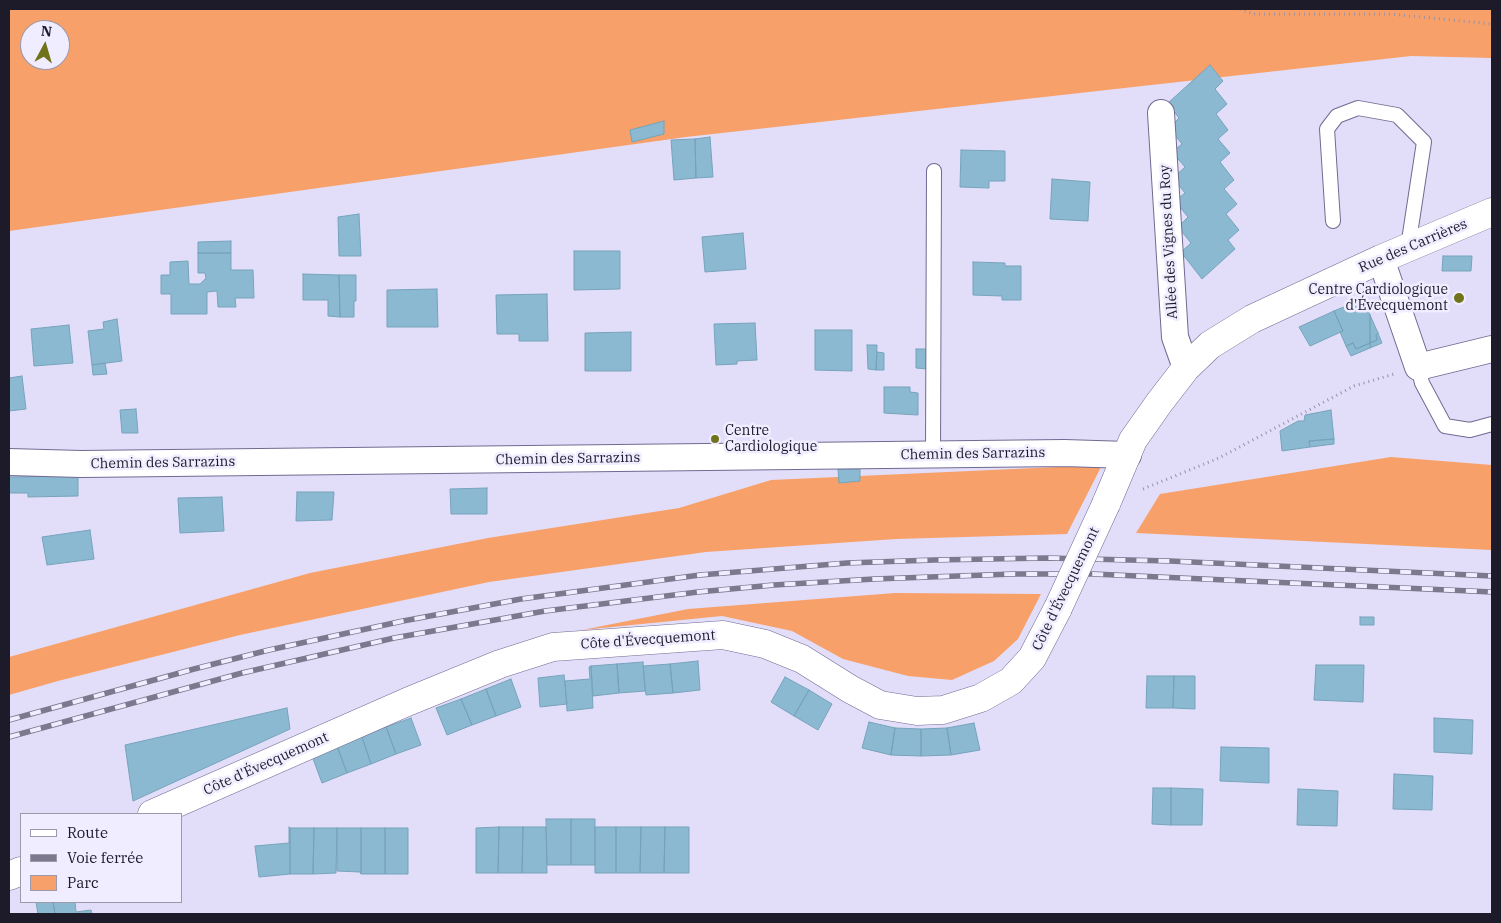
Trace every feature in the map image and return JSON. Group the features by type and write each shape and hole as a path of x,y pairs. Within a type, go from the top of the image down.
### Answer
{"street":[{"name":"Allée des Vignes du Roy","path":"1162,113 1175,337 1186,368"},
{"name":"Rue des Carrières","path":"1252,319 1381,259 1492,212"},
{"path":"1381,259 1418,367 1492,349"},
{"name":"Côte d'Évecquemont","path":"154,813 407,702 500,664 553,647 723,635 765,644 802,659 880,705 917,711 943,710 980,698 1011,681 1032,658 1058,608 1134,440 1159,403 1186,368 1210,345 1252,319"},
{"name":"Chemin des Sarrazins","path":"9,462 101,464 933,454 1064,453 1128,455"}],"lane":[{"path":"1333,221 1327,128 1337,116 1358,108 1397,115 1424,142 1408,247"},
{"path":"933,454 934,171"},
{"path":"1418,367 1422,383 1445,426 1470,430 1492,424"}],"path":[{"path":"1240,9 1253,14 1392,14 1492,24"},
{"path":"1106,504 1219,458 1354,386 1418,367"}],"green space":[{"path":"9,9 1492,9 1492,58 1411,56 686,137 9,231"},
{"path":"1391,457 1492,465 1492,550 1136,533 1160,494"},
{"path":"1102,465 1067,534 896,539 706,552 489,582 240,635 9,695 9,657 310,573 488,538 679,508 771,480"},
{"path":"895,593 1041,594 1018,639 994,661 952,680 908,676 843,659 792,631 722,616 582,630 688,609"}],"building":[{"path":"1210,65 1223,81 1215,89 1227,104 1216,114 1228,130 1218,139 1230,153 1220,162 1234,180 1224,189 1237,204 1226,214 1239,230 1228,240 1235,249 1202,279 1181,252 1191,243 1178,227 1188,217 1175,201 1185,193 1173,178 1185,167 1172,152 1182,144 1169,128 1179,118 1168,103"},
{"path":"664,121 664,134 632,142 630,130"},
{"path":"710,137 713,177 696,178 695,139"},
{"path":"695,139 696,178 674,180 671,140"},
{"path":"961,150 1005,151 1005,181 989,181 989,188 960,187"},
{"path":"1052,179 1090,182 1088,221 1050,219"},
{"path":"359,214 361,256 339,256 338,217"},
{"path":"743,233 746,269 705,272 702,237"},
{"path":"231,241 231,253 198,253 198,242"},
{"path":"574,251 620,251 620,289 574,290"},
{"path":"198,253 231,253 231,270 253,270 254,298 235,298 236,307 218,307 217,291 207,292 207,314 171,314 171,294 161,294 161,275 170,275 170,262 188,261 189,284 200,284 206,278 205,273 198,273"},
{"path":"1443,256 1472,256 1471,271 1442,271"},
{"path":"973,262 1005,263 1005,266 1021,266 1021,300 1002,300 1002,296 973,295"},
{"path":"303,274 339,275 340,317 328,316 328,300 303,300"},
{"path":"339,275 356,275 354,317 340,317"},
{"path":"437,289 438,327 387,327 387,290"},
{"path":"547,294 548,341 519,341 519,334 497,334 496,295"},
{"path":"1363,299 1370,315 1370,343 1356,349 1353,343 1346,346 1340,332 1343,331 1334,311"},
{"path":"1334,311 1343,331 1310,346 1299,327"},
{"path":"1370,315 1378,333 1376,335 1377,340 1370,343"},
{"path":"117,319 122,361 92,365 88,331 104,329 103,322"},
{"path":"755,323 757,360 737,361 737,364 716,365 714,324"},
{"path":"69,325 73,363 34,366 31,329"},
{"path":"815,330 852,330 852,371 815,370"},
{"path":"631,332 631,371 585,371 585,333"},
{"path":"1378,333 1382,343 1370,348 1370,343 1377,340 1376,335"},
{"path":"1353,343 1356,349 1370,343 1370,348 1351,356 1346,346"},
{"path":"867,345 877,345 876,370 868,369"},
{"path":"916,349 928,349 927,369 916,368"},
{"path":"877,352 884,353 884,370 876,370"},
{"path":"105,363 107,374 93,375 92,365"},
{"path":"22,376 26,409 9,411 9,378"},
{"path":"884,387 910,387 910,392 918,393 918,415 884,413"},
{"path":"136,409 138,433 122,433 120,410"},
{"path":"1331,410 1334,439 1309,441 1310,447 1282,451 1280,431 1298,421 1304,421 1305,415"},
{"path":"1334,439 1334,444 1310,447 1309,441"},
{"path":"838,469 860,469 860,481 839,483"},
{"path":"78,476 78,496 28,497 28,493 9,493 9,477"},
{"path":"487,488 487,514 451,514 450,489"},
{"path":"297,492 334,492 332,520 296,521"},
{"path":"222,497 224,531 180,533 178,498"},
{"path":"90,530 94,559 47,565 42,537"},
{"path":"1360,617 1374,617 1374,625 1360,625"},
{"path":"698,661 700,690 673,693 670,664"},
{"path":"643,662 645,691 619,693 617,664"},
{"path":"617,664 619,693 593,696 591,666"},
{"path":"670,664 673,693 646,695 643,666"},
{"path":"1316,665 1364,665 1363,702 1314,700"},
{"path":"591,666 593,708 567,711 565,681 590,679 589,667"},
{"path":"564,675 567,704 540,707 538,678"},
{"path":"1147,676 1174,676 1173,708 1146,708"},
{"path":"1174,676 1195,676 1195,709 1173,708"},
{"path":"785,677 809,690 794,716 771,702"},
{"path":"511,679 521,707 496,716 486,689"},
{"path":"486,689 496,716 472,725 461,699"},
{"path":"809,690 832,704 818,730 794,716"},
{"path":"461,699 472,725 447,735 436,708"},
{"path":"287,708 290,729 133,801 125,745"},
{"path":"411,718 421,745 396,754 386,727"},
{"path":"1434,718 1473,720 1472,754 1434,752"},
{"path":"869,722 895,728 891,755 862,748"},
{"path":"974,723 980,750 951,755 947,728"},
{"path":"386,727 396,754 371,764 362,737"},
{"path":"895,728 921,729 921,756 891,755"},
{"path":"947,728 951,755 921,756 921,729"},
{"path":"362,737 371,764 347,773 337,746"},
{"path":"337,746 347,773 322,783 312,756"},
{"path":"1221,747 1269,748 1269,783 1220,781"},
{"path":"1394,774 1433,776 1432,810 1393,809"},
{"path":"1153,788 1171,788 1171,825 1152,824"},
{"path":"1171,788 1203,789 1202,825 1171,825"},
{"path":"1298,789 1338,791 1337,826 1297,825"},
{"path":"546,819 571,819 571,865 547,865"},
{"path":"571,819 595,819 595,865 571,865"},
{"path":"289,827 290,874 259,877 255,846 289,843"},
{"path":"499,827 498,873 476,873 476,828"},
{"path":"499,827 523,827 522,873 498,873"},
{"path":"523,827 546,827 547,873 522,873"},
{"path":"595,827 616,827 616,873 595,873"},
{"path":"616,827 641,827 640,873 616,873"},
{"path":"641,827 665,827 664,873 640,873"},
{"path":"665,827 689,827 689,873 664,873"},
{"path":"290,828 314,828 313,874 290,874"},
{"path":"314,828 337,828 336,873 313,874"},
{"path":"337,828 361,828 361,874 360,872 337,871"},
{"path":"361,828 385,828 385,874 361,874"},
{"path":"385,828 408,828 408,874 385,874"},
{"path":"36,903 53,903 55,914 38,914"},
{"path":"53,903 75,903 76,912 91,910 92,914 55,914"}],"railway":[{"path":"9,720 269,650 403,621 521,599 700,575 847,563 1047,558 1170,561 1492,576"},
{"path":"9,737 242,673 394,638 545,611 698,592 874,579 1014,574 1093,574 1492,592"}],"place":[{"name":"Centre Cardiologique d'Évecquemont","path":"1459,298"},
{"name":"Centre Cardiologique","path":"715,439"}]}
